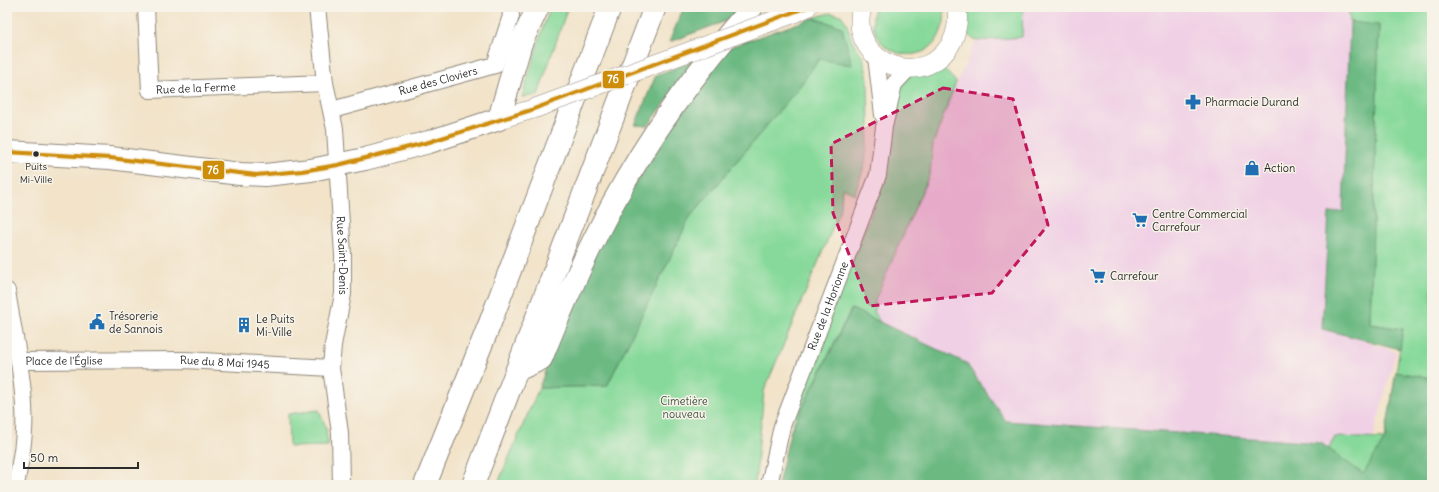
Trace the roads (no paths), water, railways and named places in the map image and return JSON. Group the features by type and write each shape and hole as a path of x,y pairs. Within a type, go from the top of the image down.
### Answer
{"main road":[{"path":"7,152 102,158 256,175 302,171 338,165 429,142 499,119 521,43 538,7"},
{"path":"425,485 490,323 610,7"},
{"path":"473,485 655,7"},
{"path":"517,370 541,359 611,205 635,163 672,109 726,36 752,7"},
{"path":"7,167 102,158"}],"street":[{"name":"Rue de la Ferme","path":"146,7 150,90 325,83"},
{"name":"Rue Saint-Denis","path":"317,7 325,83 332,110 338,165 344,278 343,294 333,345 331,368 340,433 341,485"},
{"path":"499,119 533,109 789,15 807,7"},
{"path":"855,10 860,32 866,45 876,57 891,66 908,69 926,66 942,56 951,45 956,31 958,9"},
{"name":"Rue des Cloviers","path":"332,110 495,65 510,12"},
{"name":"Rue de la Horionne","path":"876,57 884,127"},
{"name":"Rue de la Horionne","path":"769,485 782,426 878,175 884,127 894,84 908,69"},
{"path":"7,291 19,360"},
{"name":"Place de l'Église","path":"16,485 24,440 24,407 19,360 118,360"},
{"name":"Rue du 8 Mai 1945","path":"118,360 185,360 331,368"}],"place":[{"name":"Pharmacie Durand","path":"1193,102"},
{"name":"Puits Mi-Ville","path":"36,154"},
{"name":"Action","path":"1252,168"},
{"name":"Centre Commercial Carrefour","path":"1140,220"},
{"name":"Carrefour","path":"1098,276"},
{"name":"Trésorerie de Sannois","path":"97,322"},
{"name":"Le Puits Mi-Ville","path":"244,325"}],"park label":[{"name":"Cimetière nouveau","path":"684,407"}]}
